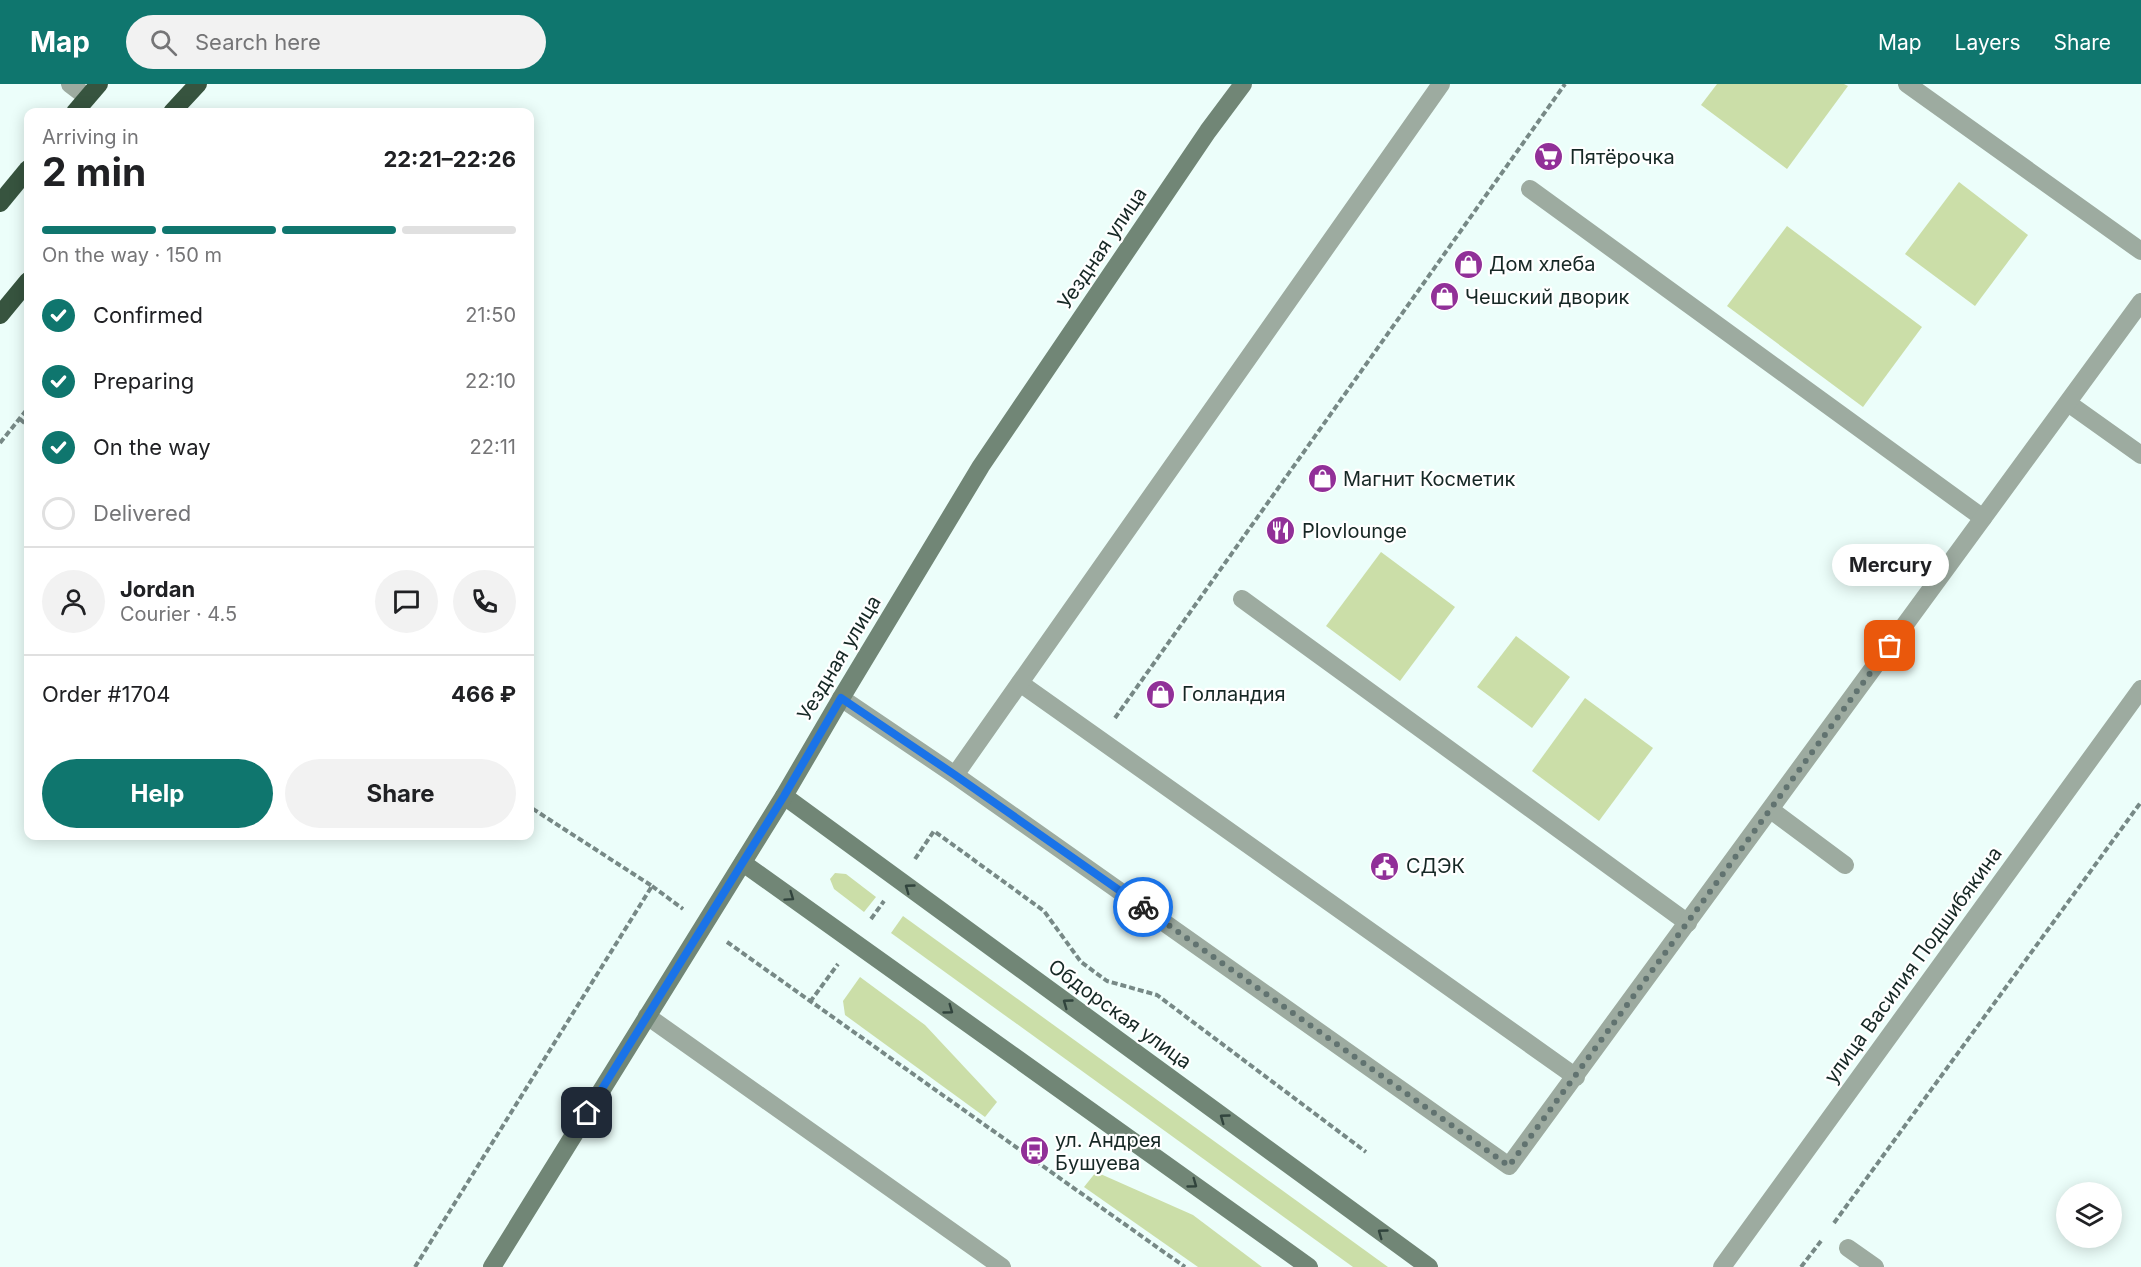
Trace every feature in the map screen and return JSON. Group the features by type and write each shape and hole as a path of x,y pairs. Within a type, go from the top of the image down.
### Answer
{"highway":[{"path":"176,108 198,84"},
{"path":"78,108 93,91"},
{"path":"0,203 24,174"},
{"path":"0,315 24,286"}],"street":[{"path":"70,84 93,91"},
{"name":"Уездная улица","path":"492,1267 784,796 981,466 1208,131 1243,84"},
{"path":"955,775 1441,84"},
{"path":"1908,84 2141,251"},
{"path":"1530,189 1983,518"},
{"path":"841,698 955,775 1509,1166 2141,302"},
{"path":"2068,403 2141,455"},
{"path":"1242,599 1688,923"},
{"path":"1020,683 1576,1077"},
{"name":"улица Василия Подшибякина","path":"1722,1267 2141,689"},
{"name":"Обдорская улица","path":"784,796 1429,1267"},
{"path":"1771,810 1845,865"},
{"path":"743,863 1309,1267"},
{"path":"647,1016 1002,1267"},
{"path":"1848,1248 1875,1267"}],"path":[{"path":"1113,721 1565,84"},
{"path":"0,443 24,414"},
{"path":"20,419 24,422"},
{"path":"1829,1229 2141,802"},
{"path":"534,810 652,886 1185,1267"},
{"path":"415,1267 652,886"},
{"path":"1801,1267 1822,1239"}],"green space":[{"path":"1717,84 1844,84 1848,86 1787,169 1701,105"},
{"path":"1959,182 2028,235 1975,306 1905,254"},
{"path":"1787,226 1922,327 1863,407 1727,306"},
{"path":"1381,552 1455,607 1400,681 1326,626"},
{"path":"1516,636 1570,677 1532,728 1477,687"},
{"path":"1585,698 1653,748 1599,821 1532,771"},
{"path":"835,873 846,874 876,897 864,912 834,889 830,879"},
{"path":"903,916 1388,1267 1353,1267 891,933"},
{"path":"860,977 925,1025 997,1102 985,1117 845,1015 843,1001"},
{"path":"1096,1172 1193,1215 1262,1267 1198,1267 1084,1187"}],"way so far":[{"path":"1143,907 1509,1166 1890,646"}],"place":[{"name":"Пятёрочка","path":"1549,157"},
{"name":"Дом хлеба","path":"1468,264"},
{"name":"Чешский дворик","path":"1444,297"},
{"name":"Магнит Косметик","path":"1322,479"},
{"name":"Plovlounge","path":"1281,531"},
{"name":"Mercury","path":"1890,646"},
{"name":"Голландия","path":"1161,694"},
{"name":"СДЭК","path":"1385,866"},
{"name":"ул. Андрея Бушуева","path":"1034,1151"}],"route":[{"path":"587,1113 784,796 841,698 1143,907"}]}
